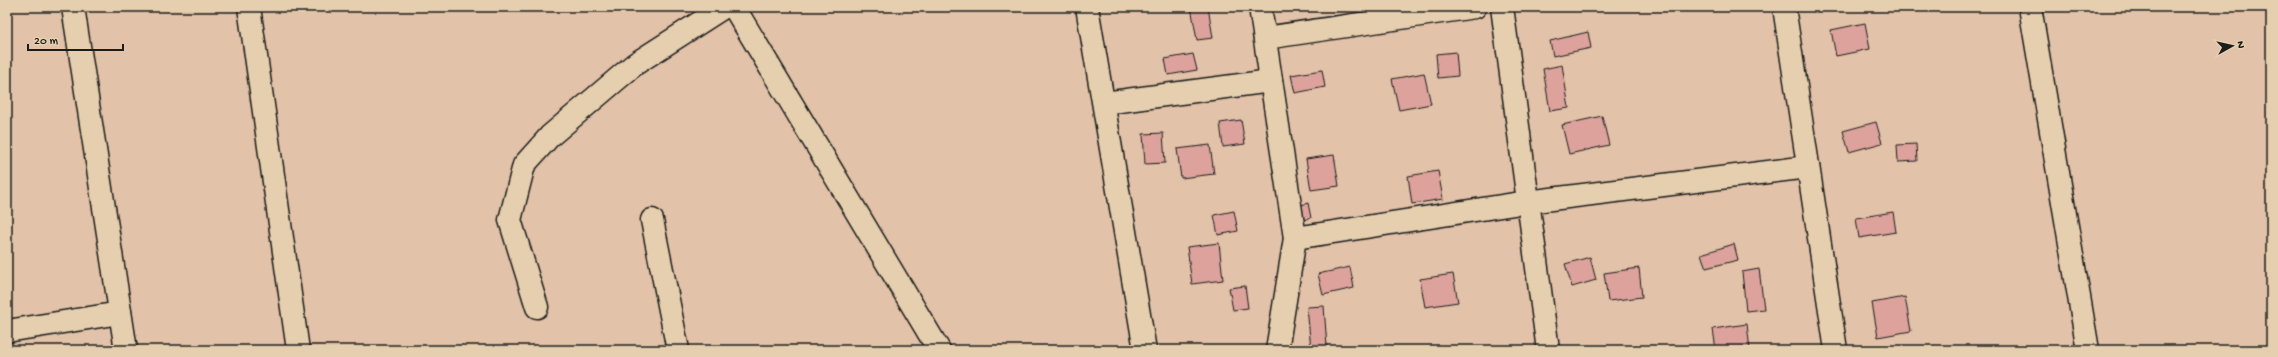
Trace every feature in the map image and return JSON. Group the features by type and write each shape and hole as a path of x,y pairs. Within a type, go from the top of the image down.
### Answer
{"street":[{"path":"73,7 126,350"},
{"path":"249,7 298,350"},
{"path":"537,307 510,220 524,166 550,136 635,64 724,7"},
{"path":"734,7 939,350"},
{"path":"1087,7 1145,350"},
{"path":"1260,7 1295,238 1277,350"},
{"path":"1265,38 1475,7"},
{"path":"1502,7 1548,350"},
{"path":"1784,7 1836,350"},
{"path":"2030,7 2088,350"},
{"path":"1104,103 1271,81"},
{"path":"1295,238 1527,202 1808,166"},
{"path":"652,220 678,350"},
{"path":"7,331 120,313"}],"building":[{"path":"1191,7 1208,7 1213,38 1197,40"},
{"path":"1865,23 1870,49 1836,56 1831,30"},
{"path":"1588,32 1591,48 1553,56 1550,41"},
{"path":"1456,52 1458,76 1438,78 1436,54"},
{"path":"1193,54 1197,70 1168,75 1165,59"},
{"path":"1562,65 1569,108 1550,111 1543,69"},
{"path":"1322,70 1325,87 1295,93 1291,75"},
{"path":"1424,73 1431,104 1399,110 1392,79"},
{"path":"1602,116 1609,145 1569,154 1562,125"},
{"path":"1241,120 1245,144 1223,147 1220,123"},
{"path":"1876,122 1882,143 1849,152 1843,131"},
{"path":"1163,133 1165,163 1145,164 1143,134"},
{"path":"1916,144 1917,161 1898,162 1897,145"},
{"path":"1210,145 1214,174 1181,178 1177,149"},
{"path":"1334,155 1339,186 1311,190 1306,159"},
{"path":"1438,171 1443,199 1412,204 1408,176"},
{"path":"1308,203 1311,218 1295,222 1291,208"},
{"path":"1234,211 1238,231 1218,235 1214,215"},
{"path":"1893,212 1896,232 1859,238 1856,218"},
{"path":"1219,243 1223,280 1192,284 1187,247"},
{"path":"1734,244 1738,260 1706,268 1701,254"},
{"path":"1590,257 1596,280 1572,287 1565,264"},
{"path":"1350,267 1354,288 1323,295 1318,274"},
{"path":"1639,268 1642,297 1608,301 1604,273"},
{"path":"1759,269 1764,309 1746,311 1742,272"},
{"path":"1453,274 1458,302 1425,307 1420,279"},
{"path":"1245,286 1248,308 1233,310 1229,288"},
{"path":"1905,297 1911,331 1878,337 1872,303"},
{"path":"1324,306 1327,347 1311,349 1307,307"},
{"path":"1747,324 1750,350 1716,350 1713,329"}]}
